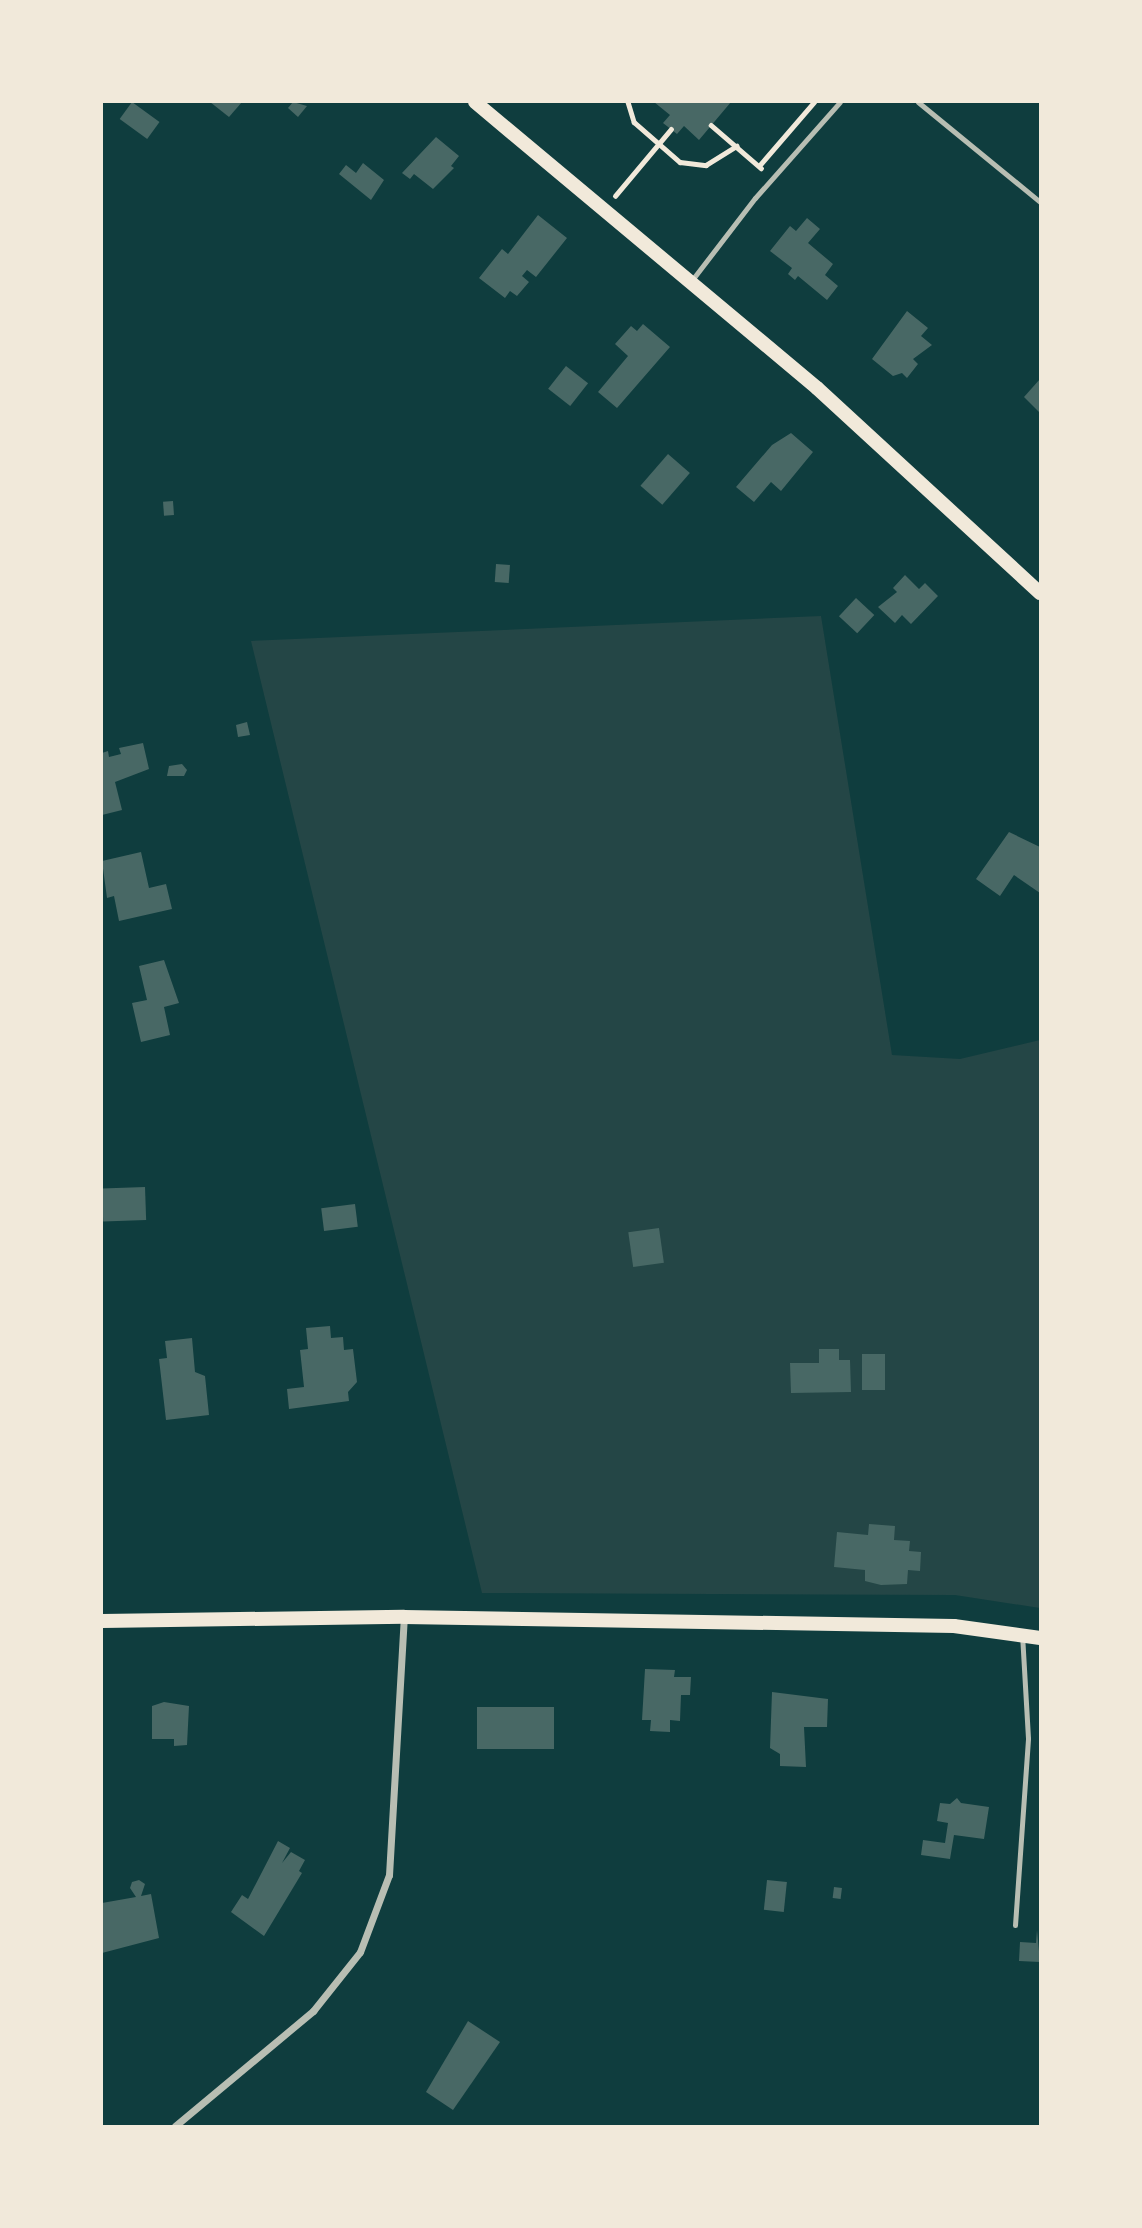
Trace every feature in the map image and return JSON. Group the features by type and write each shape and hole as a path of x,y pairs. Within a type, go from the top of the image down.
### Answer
{"main road":[{"path":"475,102 603,210 692,280 1041,593"},
{"path":"102,1620 404,1617 954,1626 1022,1633 1041,1638"}],"street":[{"path":"175,2126 313,2011 360,1952 389,1875 404,1617"}],"lane":[{"path":"692,280 772,178 840,102"},
{"path":"918,102 1041,202"},
{"path":"1015,1925 1028,1738 1022,1633"}],"path":[{"path":"628,102 634,122 658,145 691,166 719,161 736,146"},
{"path":"759,166 814,102"},
{"path":"711,125 772,178"},
{"path":"603,210 671,129"}],"shaded area":[{"path":"821,616 892,1055 960,1059 1040,1040 1040,1608 955,1595 482,1593 251,641"}],"building":[{"path":"132,102 160,122 147,139 120,119"},
{"path":"210,102 242,102 229,117"},
{"path":"293,102 307,106 298,117 288,108"},
{"path":"654,102 731,102 699,140 684,126 677,134 663,123 670,115"},
{"path":"436,137 459,156 451,166 454,168 433,189 414,174 410,179 402,173"},
{"path":"363,163 384,180 371,200 339,174 346,165 356,173"},
{"path":"538,215 567,238 536,277 527,270 522,276 529,282 517,296 510,291 505,298 479,278 502,249 508,254"},
{"path":"807,218 820,229 808,243 833,264 825,275 838,286 827,300 798,276 795,280 788,274 792,268 770,251 790,226 796,231"},
{"path":"907,311 928,328 921,336 932,345 913,359 918,364 907,378 902,373 893,376 872,359"},
{"path":"643,324 670,347 617,408 598,392 628,356 615,344 631,326 637,331"},
{"path":"566,366 588,383 570,406 548,389"},
{"path":"1040,379 1040,413 1024,397"},
{"path":"791,433 813,452 781,491 771,482 754,502 736,487 772,445"},
{"path":"668,454 690,473 662,505 640,486"},
{"path":"173,501 174,515 164,516 163,502"},
{"path":"496,564 510,565 509,583 495,582"},
{"path":"905,575 919,589 925,583 938,596 911,624 902,615 895,623 878,607 897,592 893,588"},
{"path":"856,598 874,615 857,633 839,616"},
{"path":"247,722 250,735 238,737 236,725"},
{"path":"143,743 149,769 115,782 122,810 102,815 102,753 108,751 109,757 121,754 119,748"},
{"path":"182,764 187,770 184,776 167,776 169,766"},
{"path":"1009,832 1040,847 1040,893 1014,875 1000,896 976,879"},
{"path":"141,852 149,888 166,884 172,909 119,921 114,896 107,898 102,861"},
{"path":"164,960 179,1003 164,1007 170,1035 141,1042 132,1003 147,1000 139,966"},
{"path":"145,1187 146,1220 103,1221 102,1189"},
{"path":"355,1204 358,1227 324,1231 321,1208"},
{"path":"659,1228 664,1263 633,1267 628,1232"},
{"path":"330,1326 331,1338 343,1337 344,1350 353,1349 357,1382 348,1392 349,1401 289,1409 287,1389 304,1387 300,1350 308,1349 306,1328"},
{"path":"192,1338 195,1372 205,1376 209,1415 166,1420 159,1359 167,1358 165,1341"},
{"path":"819,1349 839,1349 839,1360 850,1360 851,1392 791,1393 790,1363 819,1363"},
{"path":"862,1354 885,1354 885,1390 862,1390"},
{"path":"869,1524 895,1526 894,1540 910,1541 909,1551 921,1552 920,1571 908,1570 907,1584 881,1585 865,1581 865,1570 834,1567 837,1532 868,1535"},
{"path":"645,1669 675,1670 674,1677 691,1677 690,1695 681,1695 680,1721 670,1720 670,1732 650,1731 651,1720 642,1720"},
{"path":"772,1692 828,1699 827,1727 804,1727 806,1767 780,1766 780,1754 770,1748"},
{"path":"164,1702 189,1706 187,1745 174,1746 174,1739 152,1739 152,1706"},
{"path":"477,1707 554,1707 554,1749 477,1749"},
{"path":"957,1798 961,1803 989,1807 984,1839 954,1835 950,1859 921,1855 923,1840 945,1843 948,1823 937,1821 940,1803 950,1804"},
{"path":"278,1841 290,1848 282,1863 291,1852 305,1860 299,1871 302,1873 264,1936 231,1912 242,1895 248,1899"},
{"path":"139,1880 145,1884 141,1896 151,1894 159,1938 102,1953 102,1903 136,1897 130,1888 132,1882"},
{"path":"767,1880 787,1882 784,1912 764,1910"},
{"path":"834,1887 842,1888 841,1899 833,1898"},
{"path":"1037,1930 1040,1962 1019,1961 1020,1942 1036,1943"},
{"path":"468,2021 500,2042 453,2110 426,2092"}]}
